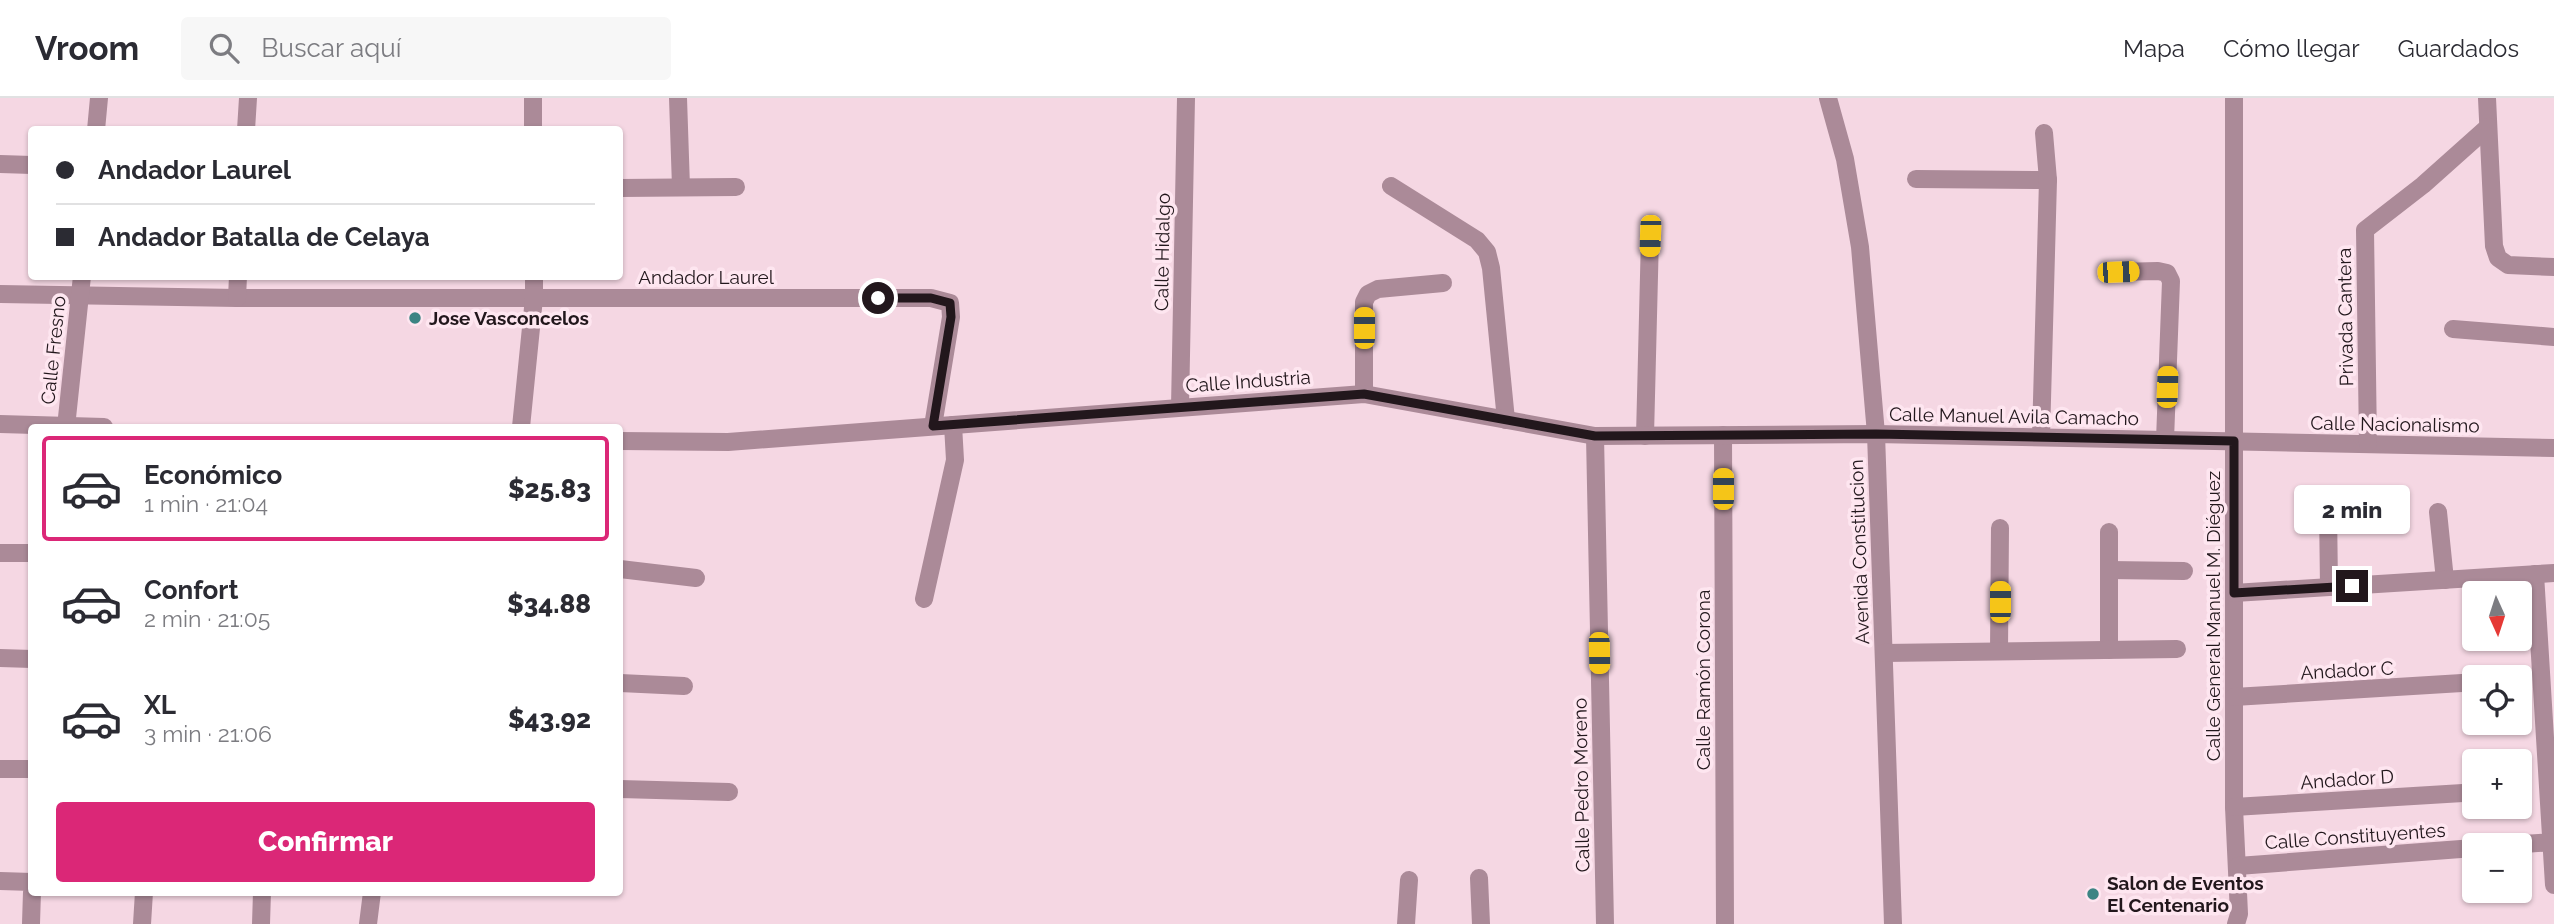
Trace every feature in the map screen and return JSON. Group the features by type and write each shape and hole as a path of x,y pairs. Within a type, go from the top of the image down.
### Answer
{"street":[{"path":"96,126 99,98"},
{"path":"246,126 248,98"},
{"path":"533,98 533,126"},
{"path":"678,98 681,187"},
{"name":"Calle Hidalgo","path":"1180,407 1186,98"},
{"name":"Avenida Constitucion","path":"1828,98 1845,159 1860,247 1876,434 1893,924"},
{"name":"Calle General Manuel M. Diéguez","path":"2234,98 2234,807 2239,915 2236,924"},
{"path":"2487,98 2494,246 2498,258 2508,265 2554,267"},
{"name":"Privada Cantera","path":"2368,444 2365,230 2423,185 2488,127"},
{"path":"2041,437 2048,180 2044,133"},
{"path":"0,164 28,165"},
{"path":"1916,178 2048,180"},
{"path":"1391,186 1477,240 1486,252 1491,268 1506,420"},
{"path":"623,188 736,187"},
{"path":"1644,436 1650,236"},
{"path":"2118,272 2158,271 2167,273 2171,281 2165,440"},
{"name":"Calle Fresno","path":"66,424 82,280"},
{"path":"237,298 239,280"},
{"path":"521,424 534,280"},
{"path":"1364,394 1364,302 1368,294 1378,289 1443,283"},
{"name":"Andador Laurel","path":"0,294 237,298 931,298 950,303 951,317 933,426"},
{"path":"2453,329 2554,337"},
{"name":"Calle Industria","path":"623,441 728,442 1364,394 1595,436 1876,434"},
{"path":"0,424 28,425"},
{"path":"924,599 955,460 953,425"},
{"name":"Calle Manuel Avila Camacho","path":"1876,434 2234,441"},
{"name":"Calle Ramón Corona","path":"1723,435 1725,924"},
{"name":"Calle Pedro Moreno","path":"1595,436 1605,924"},
{"name":"Calle Nacionalismo","path":"2234,441 2554,448"},
{"path":"2328,507 2329,587"},
{"path":"2438,512 2445,580"},
{"path":"1999,651 2000,528"},
{"path":"2109,532 2109,650"},
{"path":"0,553 28,553"},
{"path":"623,569 696,578"},
{"path":"2109,570 2184,570"},
{"path":"2234,593 2554,572"},
{"path":"2535,574 2554,885"},
{"path":"1884,653 2177,649"},
{"path":"0,658 28,659"},
{"path":"623,682 684,686"},
{"name":"Andador C","path":"2234,697 2462,683"},
{"path":"0,769 28,769"},
{"path":"623,789 729,792"},
{"name":"Andador D","path":"2234,807 2462,793"},
{"path":"2532,843 2553,842"},
{"name":"Calle Constituyentes","path":"2238,866 2462,849"},
{"path":"1479,878 1481,924"},
{"path":"1406,924 1409,880"},
{"path":"0,881 28,882"},
{"path":"31,924 32,896"},
{"path":"142,924 144,896"},
{"path":"261,924 262,896"},
{"path":"368,924 372,896"}],"place":[{"name":"Jose Vasconcelos","path":"415,318"},
{"name":"Salon de Eventos El Centenario","path":"2093,894"}],"route":[{"path":"878,298 931,298 950,303 951,317 933,426 1364,394 1595,436 1876,434 2234,441 2234,593 2352,586"}]}
